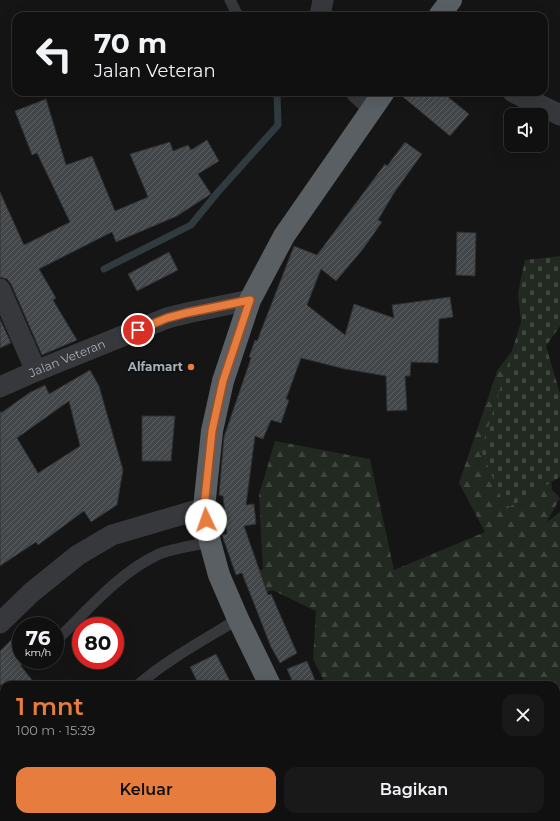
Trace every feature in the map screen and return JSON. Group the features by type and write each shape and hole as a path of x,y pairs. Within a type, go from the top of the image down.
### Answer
{"highway":[{"path":"442,12 451,0"},
{"path":"268,681 219,576 210,542 204,508 212,431 223,381 250,300 284,236 379,100"}],"street":[{"path":"368,96 379,100"},
{"path":"521,96 560,115"},
{"path":"0,289 36,371"},
{"name":"Jalan Veteran","path":"0,387 167,318 250,300"},
{"path":"0,623 32,592 78,555 112,535 204,508"}],"lane":[{"path":"230,0 236,12"},
{"path":"64,633 113,585 136,567 160,554 210,542"},
{"path":"143,681 182,652 238,619"}],"green space":[{"path":"560,256 560,326 546,346 560,394 560,477 506,509 481,450 521,322 518,293 525,260"},
{"path":"512,351 546,422 552,490 560,498 547,522 560,512 560,681 324,681 313,659 316,611 272,590 252,598 243,578 263,569 259,495 275,441 370,459 394,570 485,532 459,483 497,371"}],"building":[{"path":"402,96 447,96 469,114 450,136"},
{"path":"46,99 66,165 92,156 115,211 148,197 130,154 170,142 173,151 188,145 191,150 207,140 219,161 198,174 211,194 177,216 116,242 112,232 39,269 56,298 53,300 77,340 42,355 11,284 7,279 0,277 0,192 24,245 70,222 37,153 32,155 15,111"},
{"path":"405,142 422,154 394,193 378,220 382,222 363,249 336,281 321,269 307,305 345,335 354,304 394,318 392,305 450,297 453,317 439,319 438,363 411,362 410,376 405,376 407,410 387,411 386,376 345,369 301,358 286,399 289,400 281,423 271,420 263,439 255,436 246,505 254,504 256,524 244,526 268,595 271,594 297,653 280,663 271,647 242,573 236,575 222,535 227,534 223,496 219,495 224,437 251,358 249,357 255,340 257,341 294,246 317,255 385,164 387,166"},
{"path":"457,232 476,233 475,276 456,275"},
{"path":"169,252 178,270 137,291 128,274"},
{"path":"0,319 11,343 0,348"},
{"path":"90,370 99,386 123,470 117,505 91,522 84,511 38,545 36,542 0,566 0,411 1,413 29,393 45,385 49,394","holes":["69,401 80,446 38,473 17,438"]},
{"path":"142,416 175,416 171,461 142,461"},
{"path":"12,639 12,669 23,669 33,681 0,681 0,651"},
{"path":"216,654 230,681 197,681 190,667"},
{"path":"307,661 315,681 292,681 287,669"}],"waterway":[{"path":"104,269 191,225 218,192 278,125 277,96"}],"place":[{"name":"Alfamart","path":"191,367"}],"route":[{"path":"138,330 167,318 250,300 223,381 212,431 204,508 206,520"}]}
